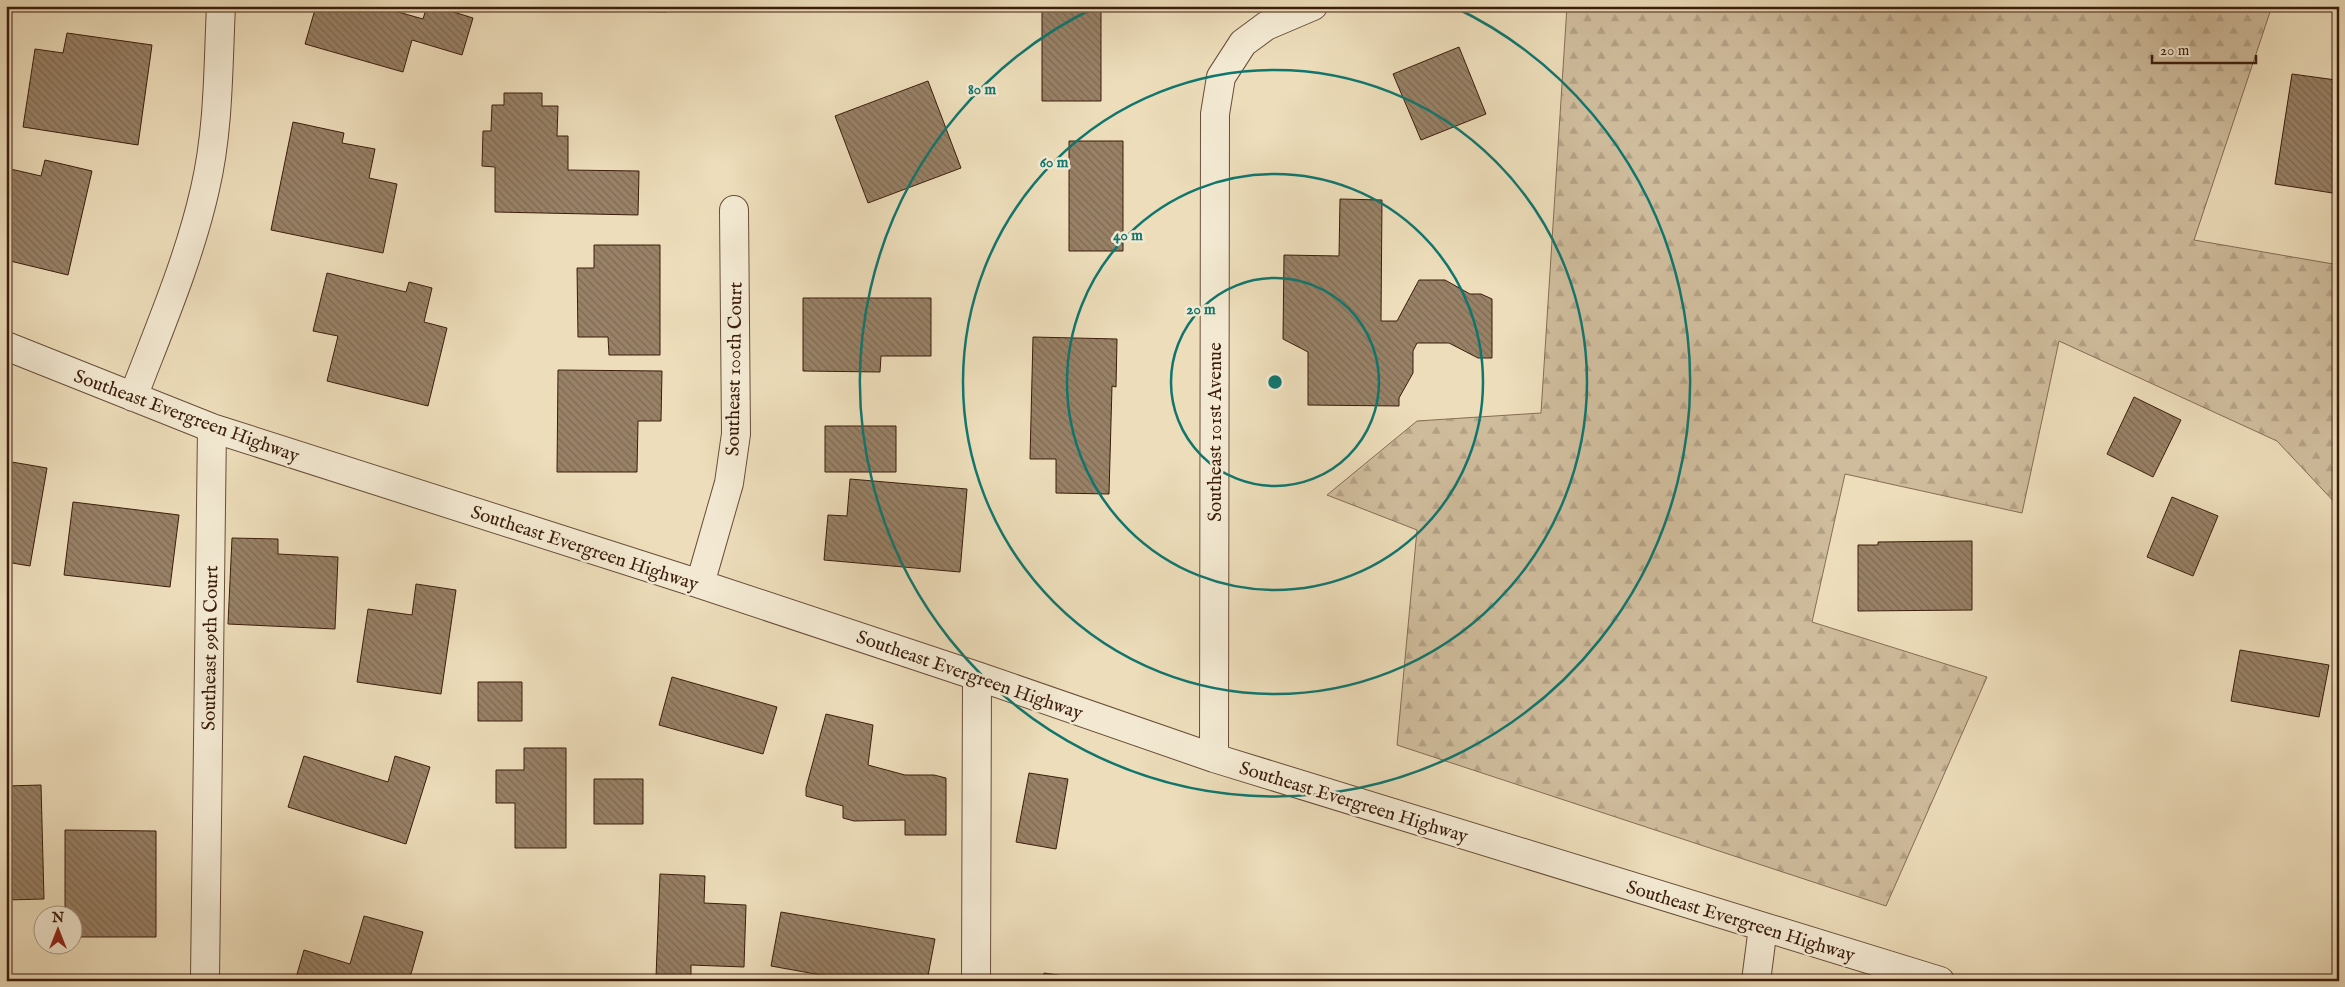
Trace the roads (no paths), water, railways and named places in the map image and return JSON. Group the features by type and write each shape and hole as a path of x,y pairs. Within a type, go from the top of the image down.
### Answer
{"street":[{"path":"132,398 178,283 206,188 217,98 220,6"},
{"name":"Southeast 101st Avenue","path":"1214,758 1215,114 1221,77 1243,42 1266,26 1313,6"},
{"name":"Southeast 100th Court","path":"700,584 729,484 736,434 734,210"},
{"name":"Southeast Evergreen Highway","path":"6,346 132,398 212,428 700,584 977,676 1214,758 1940,981"},
{"name":"Southeast 99th Court","path":"205,978 212,428"},
{"path":"976,981 977,676"},
{"path":"1756,981 1763,927"}]}
